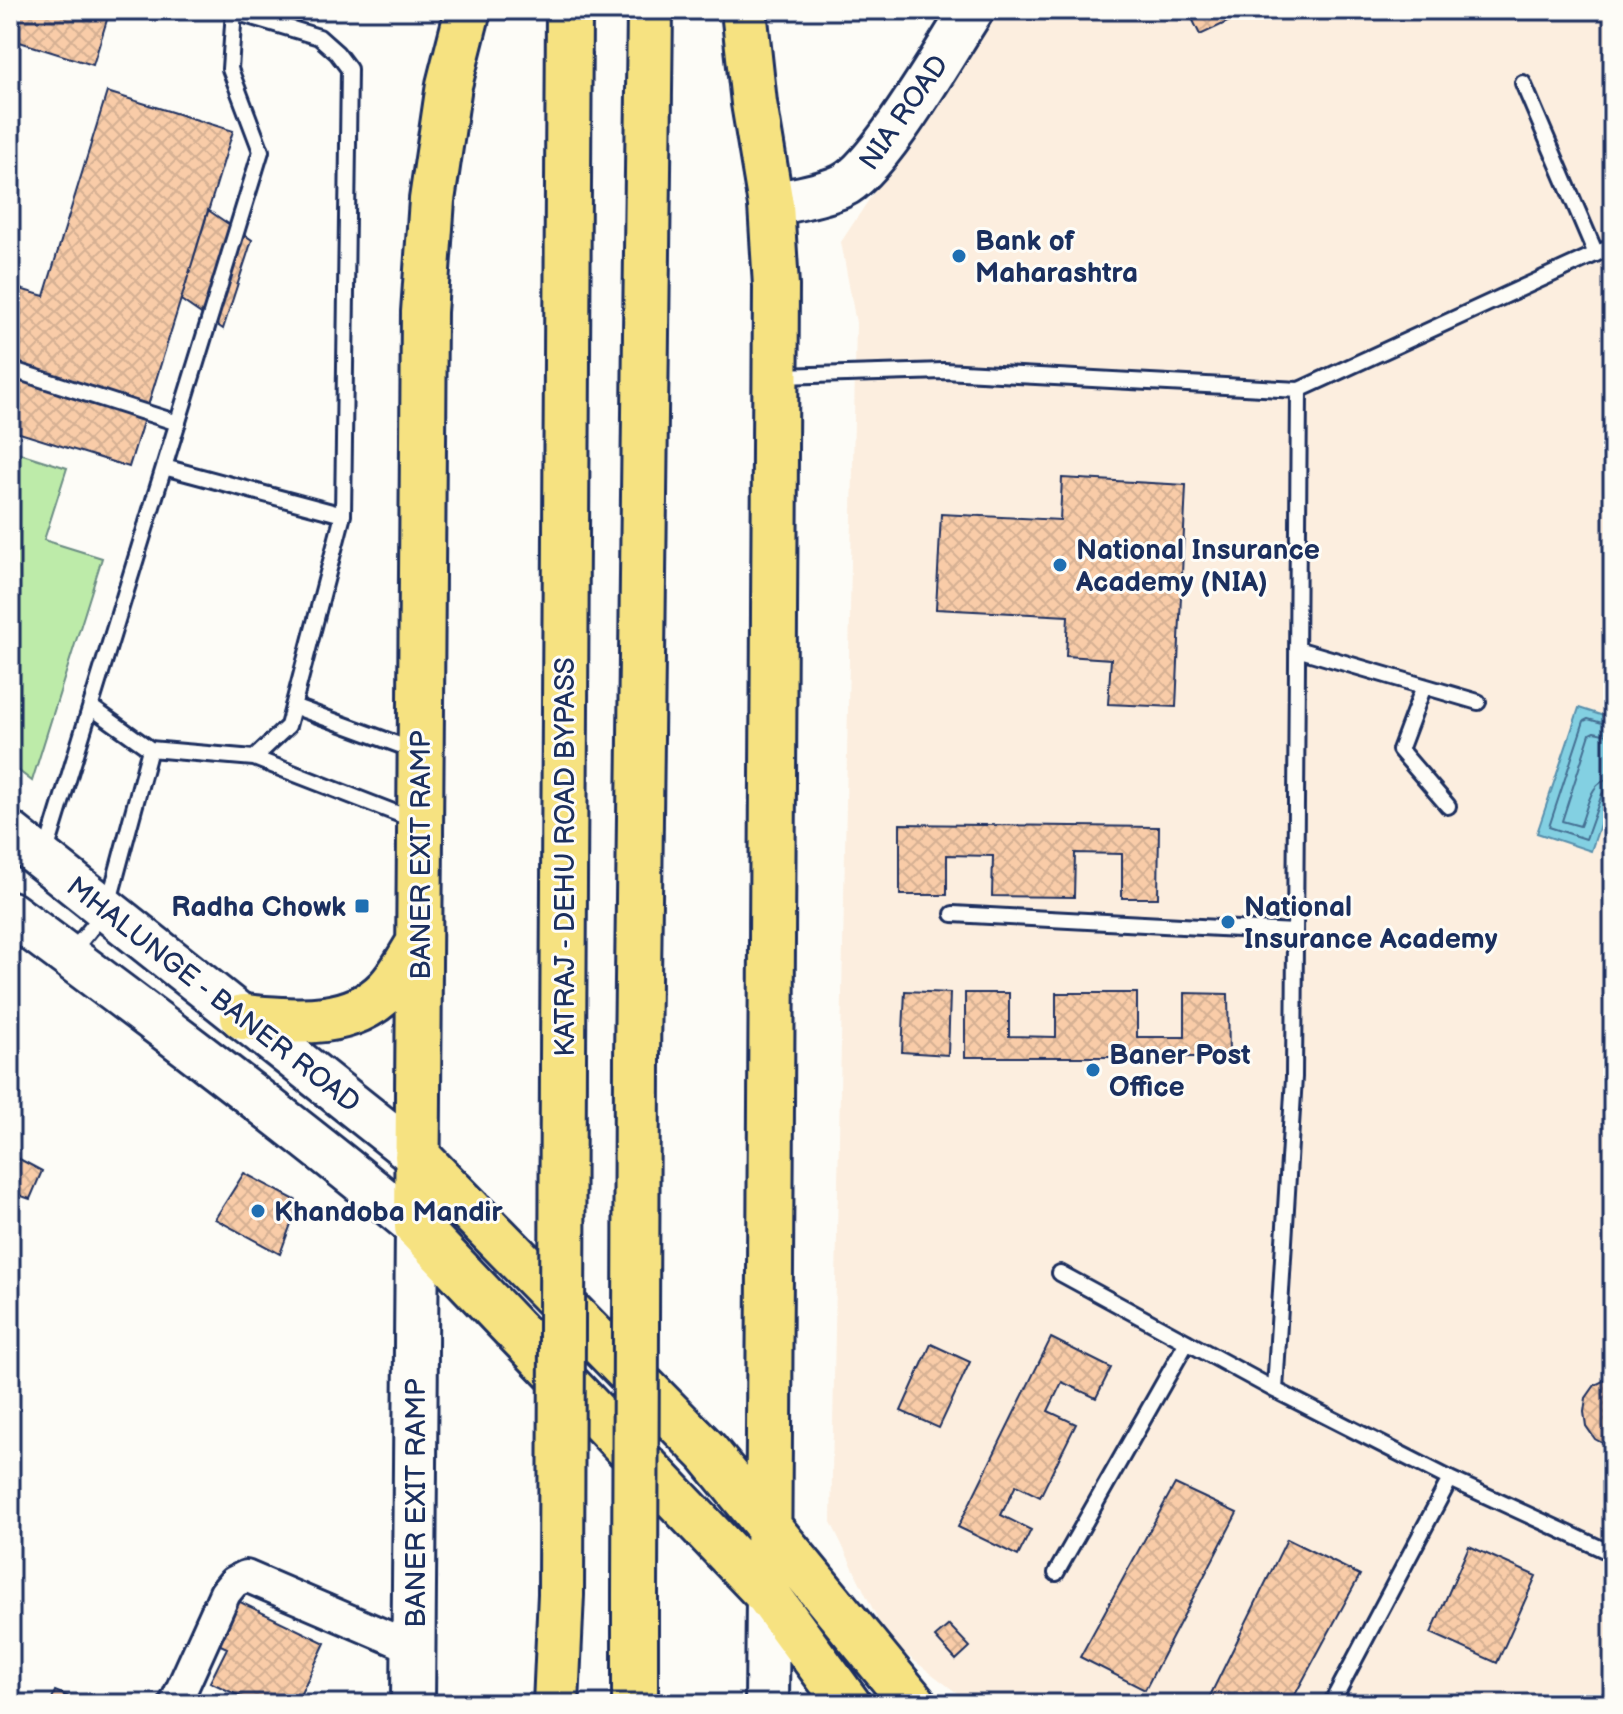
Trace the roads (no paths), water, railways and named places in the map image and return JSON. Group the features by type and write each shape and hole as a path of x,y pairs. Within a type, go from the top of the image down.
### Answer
{"main road":[{"name":"BANER EXIT RAMP","path":"413,1704 424,312 432,200 449,85 468,10"},
{"name":"KATRAJ - DEHU ROAD BYPASS","path":"556,1704 561,1594 569,10"},
{"path":"635,1704 637,1060 650,10"},
{"path":"744,10 754,103 771,205 776,286 767,1704"},
{"name":"NIA ROAD","path":"771,205 842,186 865,171 972,10"},
{"name":"MHALUNGE - BANER ROAD","path":"10,833 417,1156"},
{"name":"MHALUNGE - BANER ROAD","path":"10,913 292,1124 417,1227"},
{"path":"243,1017 331,1020 365,1006 387,990 419,943"},
{"path":"417,1156 707,1452 914,1704"},
{"path":"417,1227 768,1595 848,1704"}],"street":[{"path":"175,1704 225,1593 234,1582 246,1576 414,1648"}],"lane":[{"path":"44,859 261,151 230,69 232,11 319,37 349,69 343,515 288,726 254,758"},
{"path":"1523,83 1596,254"},
{"path":"776,376 944,371 1299,390 1613,246"},
{"path":"10,369 178,423"},
{"path":"1275,1390 1294,1077 1299,390"},
{"path":"164,467 343,515"},
{"path":"1297,649 1478,702"},
{"path":"1424,686 1400,750 1448,806"},
{"path":"293,706 421,752"},
{"path":"91,707 150,749 254,758 420,822"},
{"path":"68,956 107,909 150,749"},
{"path":"953,914 1295,932"},
{"path":"1060,1273 1275,1390 1450,1479 1613,1554"},
{"path":"1056,1573 1187,1342"},
{"path":"1331,1704 1450,1479"}],"water":[{"path":"1579,708 1613,719 1613,786 1591,851 1537,833"}],"place":[{"name":"Bank of Maharashtra","path":"959,256"},
{"name":"National Insurance Academy (NIA)","path":"1060,565"},
{"name":"Radha Chowk","path":"362,906"},
{"name":"National Insurance Academy","path":"1228,922"},
{"name":"Baner Post Office","path":"1093,1070"},
{"name":"Khandoba Mandir","path":"258,1211"}]}
